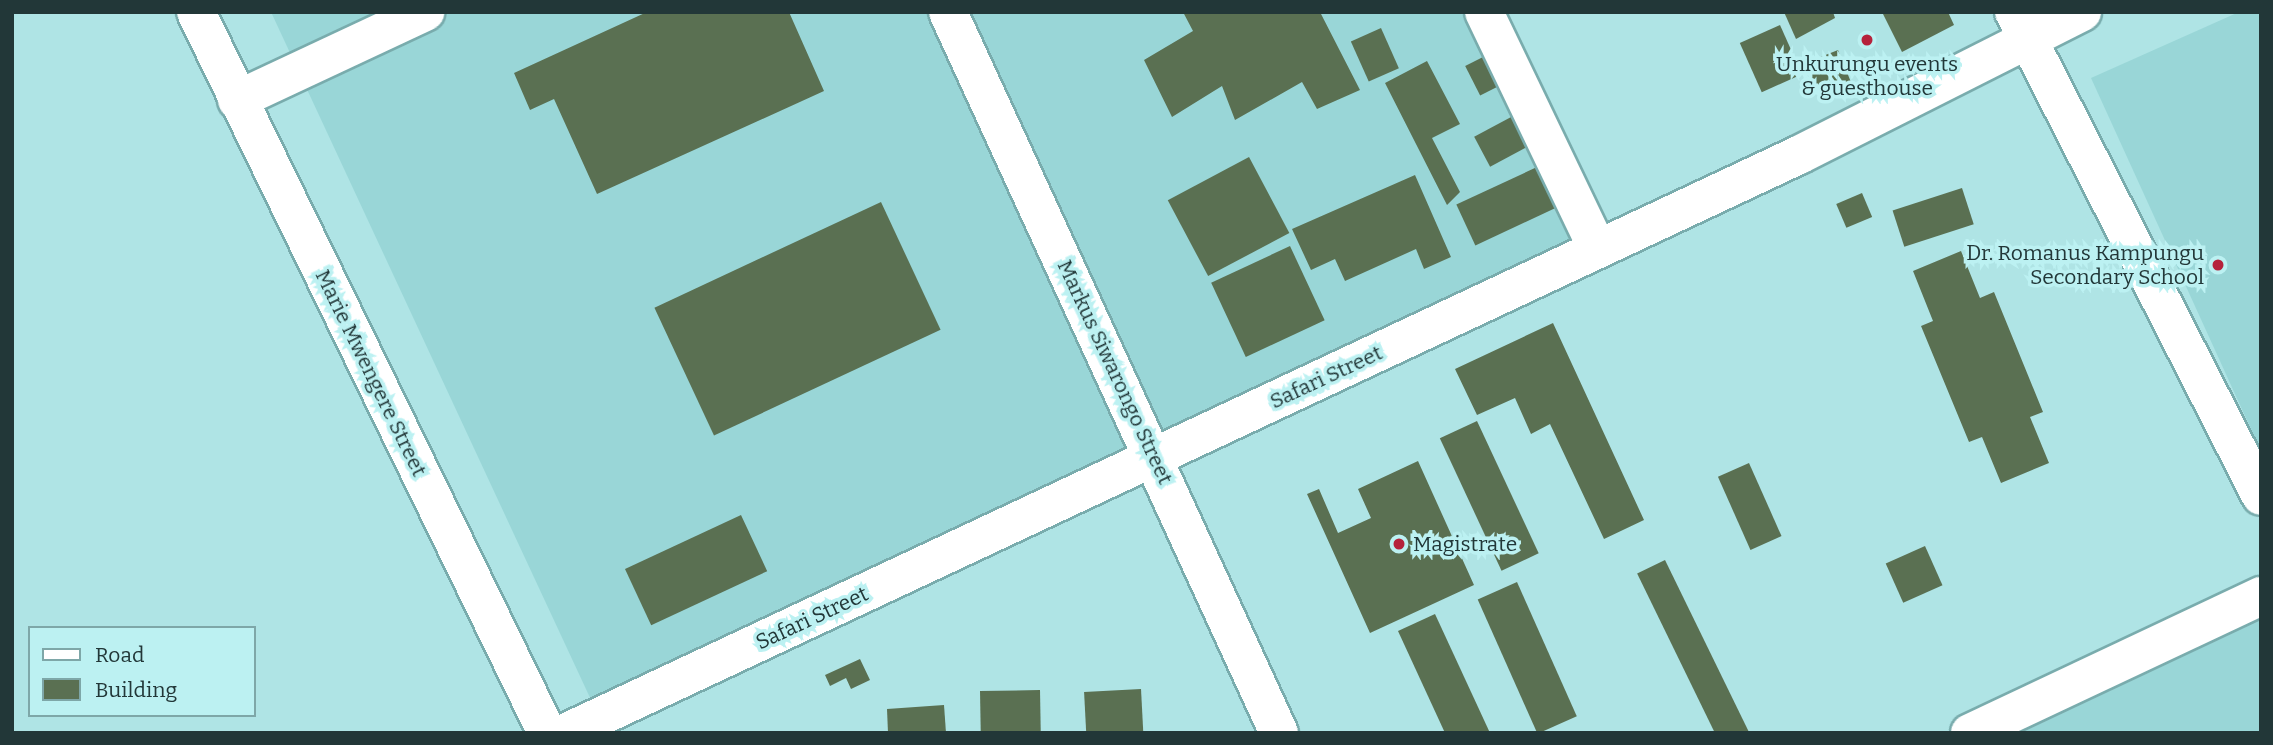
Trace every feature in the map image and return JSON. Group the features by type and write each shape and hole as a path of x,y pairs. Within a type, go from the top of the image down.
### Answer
{"street":[{"name":"Marie Mwengere Street","path":"196,12 547,733"},
{"path":"237,100 425,12"},
{"name":"Markus Siwarongo Street","path":"948,12 1155,457 1279,733"},
{"path":"1484,12 1597,248"},
{"name":"Safari Street","path":"565,733 1597,248 2020,26 2082,12"},
{"path":"2020,26 2261,496"},
{"path":"1970,733 2261,596"}],"shaded area":[{"path":"271,12 1484,12 1597,248 599,717"},
{"name":"Dr. Romanus Kampungu Secondary School","path":"2239,12 2261,12 2261,451 2091,78"},
{"path":"2261,597 2261,733 1972,733"}],"building":[{"path":"647,12 789,12 824,91 597,194 554,99 530,110 514,73"},
{"path":"1183,12 1320,12 1360,90 1317,109 1302,82 1235,120 1222,86 1172,117 1144,60 1193,31"},
{"path":"1784,12 1833,12 1835,18 1796,39"},
{"path":"1882,12 1948,12 1954,25 1902,52"},
{"path":"1780,25 1802,74 1762,92 1740,43"},
{"path":"1381,28 1399,68 1369,82 1351,41"},
{"path":"1838,50 1851,82 1819,96 1806,63"},
{"path":"1483,57 1498,86 1480,95 1465,66"},
{"path":"1427,61 1460,124 1432,138 1460,192 1447,205 1385,83"},
{"path":"1513,116 1529,146 1490,167 1474,137"},
{"path":"1249,157 1289,233 1208,276 1168,200"},
{"path":"1537,167 1556,208 1475,245 1456,205"},
{"path":"1415,175 1451,257 1424,269 1416,249 1345,281 1335,259 1311,270 1292,229"},
{"path":"1962,188 1974,224 1904,247 1893,211"},
{"path":"1862,193 1872,217 1846,228 1836,204"},
{"path":"881,202 941,330 714,435 654,308"},
{"path":"1290,246 1325,320 1246,357 1211,283"},
{"path":"1961,251 1980,298 1994,292 2043,412 2030,417 2049,463 2001,483 1982,437 1969,442 1921,326 1933,321 1913,271"},
{"path":"1553,323 1644,520 1604,539 1550,424 1531,434 1515,398 1477,415 1455,369"},
{"path":"1477,421 1539,553 1502,571 1440,438"},
{"path":"1418,461 1474,585 1370,633 1307,494 1319,489 1338,533 1371,518 1358,489"},
{"path":"1749,463 1782,536 1750,550 1718,477"},
{"path":"741,515 767,571 651,625 625,569"},
{"path":"1925,546 1942,585 1903,603 1886,563"},
{"path":"1665,560 1749,733 1715,733 1637,574"},
{"path":"1517,582 1577,716 1537,733 1478,599"},
{"path":"1435,614 1490,733 1445,733 1398,631"},
{"path":"860,659 870,680 851,689 846,678 830,686 825,675"},
{"path":"1141,689 1143,733 1086,733 1084,692"},
{"path":"1040,690 1041,733 981,733 980,691"},
{"path":"944,705 946,733 888,733 887,709"}],"place":[{"name":"Unkurungu events & guesthouse","path":"1867,40"},
{"name":"Dr. Romanus Kampungu Secondary School","path":"2218,265"},
{"name":"Magistrate","path":"1399,544"}]}
